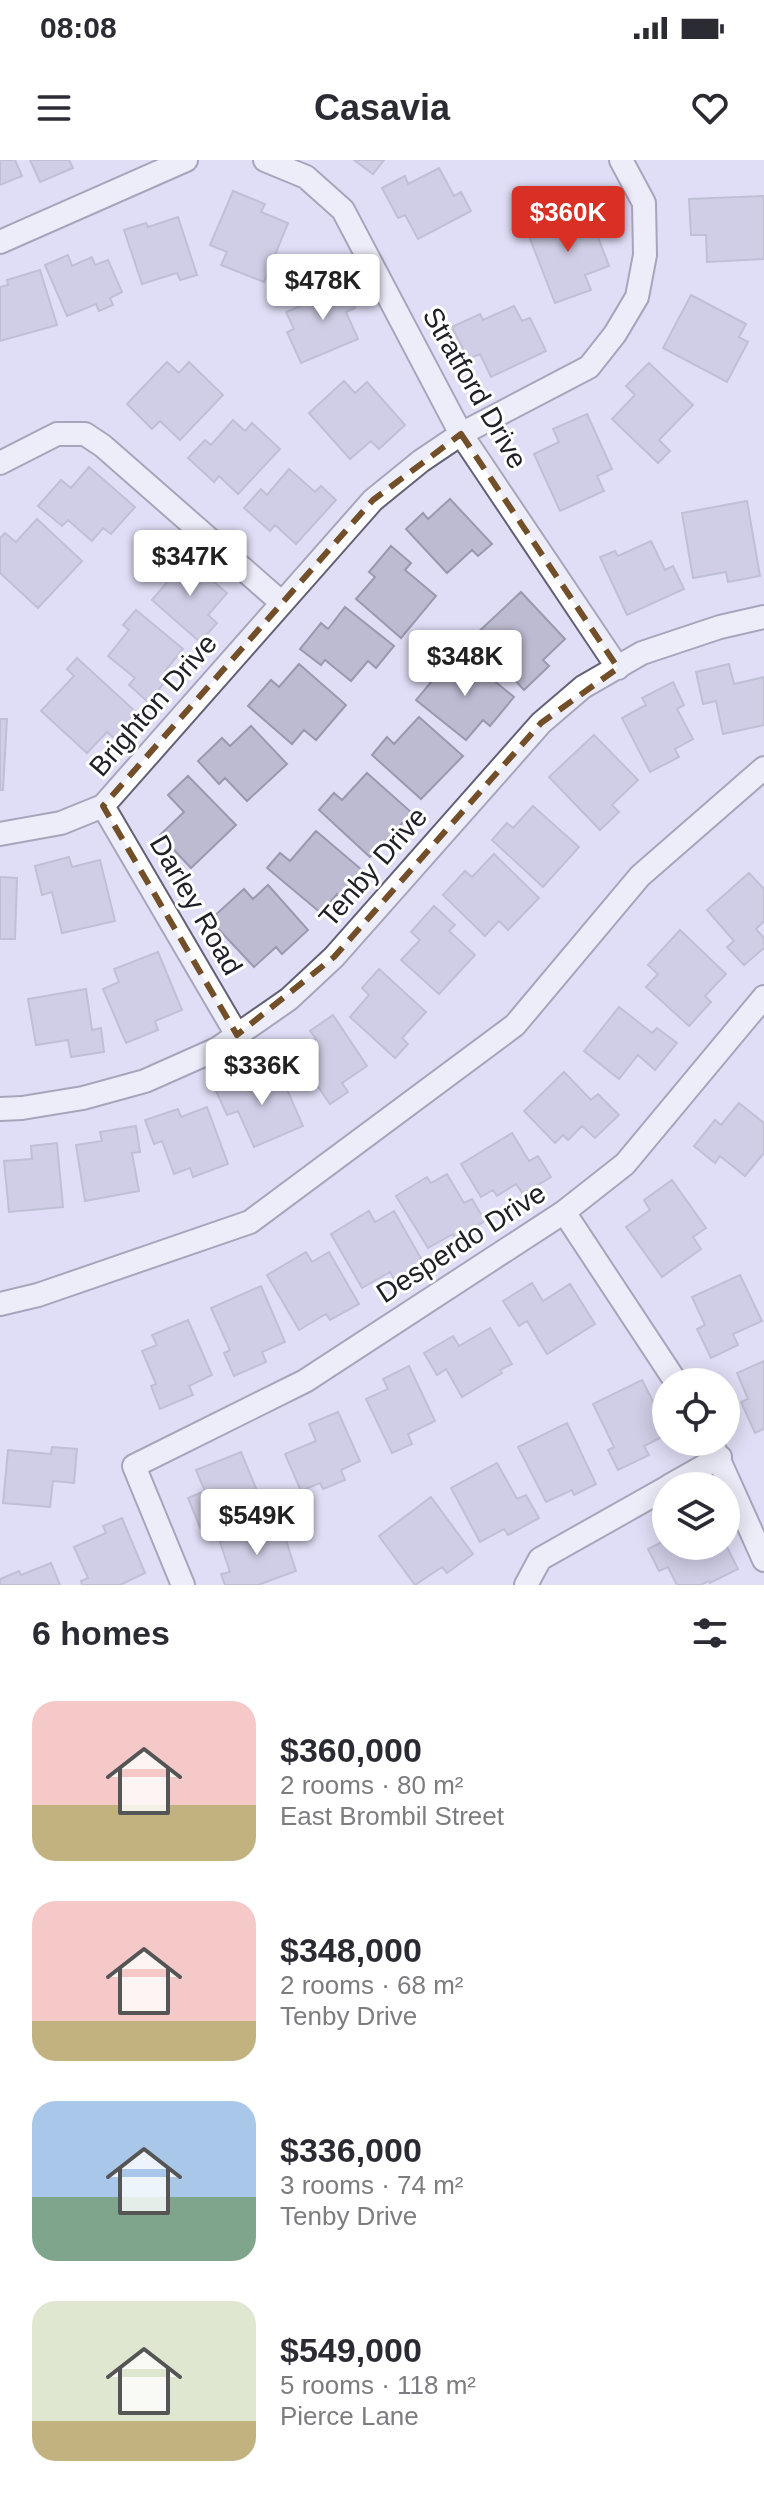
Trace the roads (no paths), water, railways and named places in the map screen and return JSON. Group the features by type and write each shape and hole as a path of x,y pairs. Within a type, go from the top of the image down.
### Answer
{"street":[{"path":"127,160 136,181"},
{"path":"0,242 186,160"},
{"name":"Stratford Drive","path":"265,160 306,177 343,210 461,434 618,668"},
{"name":"Brighton Drive","path":"0,834 61,823 103,806 373,500 421,461 461,434 589,367 615,334 637,297 645,255 644,203 621,160"},
{"path":"0,463 57,434 85,434 103,446 282,603"},
{"name":"Tenby Drive","path":"0,1109 83,1098 145,1081 217,1049 289,999 334,957 541,723 583,687 642,653 720,627 764,617"},
{"path":"0,1304 38,1295 250,1222 515,1025 640,876 764,768"},
{"name":"Darley Road","path":"103,806 237,1035"},
{"name":"Desperdo Drive","path":"183,1585 134,1466 305,1381 564,1212 625,1164 764,997"},
{"path":"564,1212 667,1368"},
{"path":"687,1472 707,1456"},
{"path":"718,1456 764,1560"},
{"path":"526,1585 540,1559 652,1496"}]}
